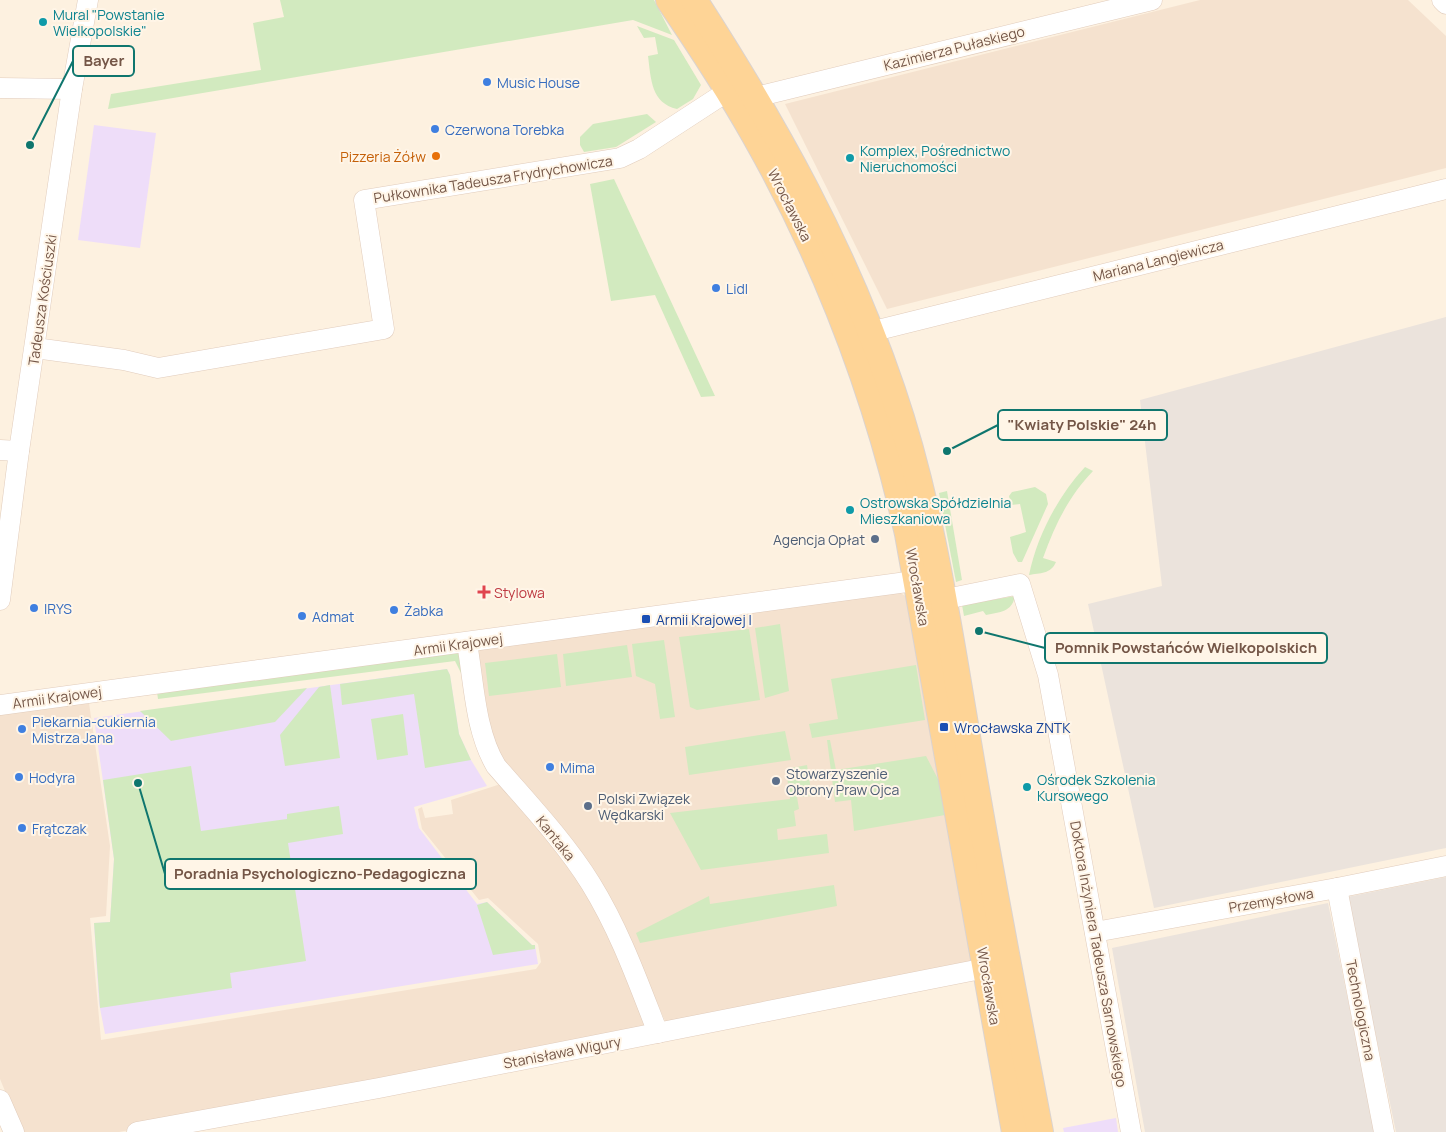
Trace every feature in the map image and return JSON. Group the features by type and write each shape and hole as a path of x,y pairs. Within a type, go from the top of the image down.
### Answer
{"main road":[{"name":"Wrocławska","path":"669,0 754,134 860,334"},
{"name":"Wrocławska","path":"694,0 756,97 811,196 860,334 908,534 930,591 1040,1132"},
{"name":"Wrocławska","path":"930,591 986,968 1016,1132"}],"street":[{"name":"Tadeusza Kościuszki","path":"0,600 10,451 35,348 72,89 88,0"},
{"name":"Kazimierza Pułaskiego","path":"756,97 1152,0"},
{"path":"1442,0 1446,4"},
{"path":"0,88 72,89"},
{"path":"728,91 756,97"},
{"name":"Pułkownika Tadeusza Frydrychowicza","path":"35,348 124,360 158,368 384,330 364,200 620,158 639,149 728,91"},
{"name":"Mariana Langiewicza","path":"860,334 1446,189"},
{"name":"Doktora Inżyniera Tadeusza Sarnowskiego","path":"930,591 1020,584 1048,675 1131,1132"},
{"name":"Armii Krajowej","path":"0,705 467,643 930,591"},
{"name":"Kantaka","path":"467,643 481,729 487,751 496,766 573,857 592,885 620,938 658,1033"},
{"name":"Przemysłowa","path":"1095,932 1446,866"},
{"name":"Technologiczna","path":"1337,888 1384,1132"},
{"name":"Stanisława Wigury","path":"137,1132 379,1088 986,968"},
{"path":"0,1100 14,1132"}],"shaded area":[{"path":"1200,0 1408,0 1446,36 1446,168 887,309 785,104"},
{"path":"94,125 156,133 140,248 78,240"},
{"path":"1446,317 1446,848 1154,908 1088,604 1162,586 1140,400"},
{"path":"899,592 916,603 981,963 666,1023 636,957 495,754 474,648"},
{"path":"447,669 450,675 459,734 471,760 487,786 414,807 419,828 477,904 487,902 532,945 535,945 538,964 105,1034 99,1003 94,923 110,922 114,859 94,718"},
{"path":"89,703 110,846 106,916 90,918 101,1040 536,969 541,962 538,944 488,898 479,900 422,829 418,809 422,807 425,818 453,814 451,800 507,782 590,887 650,1030 119,1132 22,1132 0,1079 0,715"},
{"path":"1446,877 1446,1132 1396,1132 1347,897"},
{"path":"1328,903 1375,1132 1145,1132 1112,948"},
{"path":"1116,1118 1118,1132 1064,1132 1063,1128"}],"green space":[{"path":"280,0 654,0 672,35 633,20 108,109 111,94 261,70 253,23 284,17"},
{"path":"637,26 674,40 701,85 693,99 677,109 668,106 657,96 650,73 648,56 658,54 655,37 644,38"},
{"path":"647,114 656,122 616,147 584,152 580,145 580,137 593,124"},
{"path":"614,179 715,396 701,397 655,295 611,301 590,184"},
{"path":"1085,467 1093,471 1069,501 1052,534 1043,558 1056,562 1054,566 1048,571 1029,575 1037,546 1050,517 1075,478"},
{"path":"1035,487 1046,494 1048,504 1022,562 1018,562 1013,553 1010,537 1026,532 1020,504 1011,505 1009,496 1012,492"},
{"path":"947,491 962,580 956,582 939,493"},
{"path":"1015,596 1011,605 1005,610 986,615 983,611 964,616 962,605"},
{"path":"780,624 789,691 765,698 755,628"},
{"path":"749,629 760,700 697,710 690,707 679,637"},
{"path":"664,640 675,717 660,719 655,684 636,676 632,644"},
{"path":"627,645 632,677 566,686 563,654"},
{"path":"461,651 492,765 485,767 470,728 463,677 455,661 158,699 157,692"},
{"path":"557,654 561,687 489,696 485,663"},
{"path":"916,665 925,720 812,738 809,724 838,719 831,679"},
{"path":"447,669 450,675 459,734 471,760 425,768 414,694 342,705 340,684"},
{"path":"330,685 340,758 285,766 280,735 319,687"},
{"path":"307,688 275,722 171,741 140,711"},
{"path":"403,714 408,755 377,760 371,719"},
{"path":"785,731 791,760 689,775 685,747"},
{"path":"827,740 830,740 836,770 926,756 939,781 945,815 854,831 851,800 835,802"},
{"path":"807,765 812,796 797,797 799,809 794,811 796,826 777,829 778,840 827,834 829,853 701,870 670,813 790,799 786,769"},
{"path":"191,766 201,831 287,819 287,814 339,806 343,834 288,843 306,961 230,973 232,988 100,1008 94,923 110,922 114,859 103,780"},
{"path":"834,885 837,906 640,943 636,933 709,896 710,904"},
{"path":"487,902 532,945 535,945 535,949 493,955 477,905"}],"place":[{"name":"Mural \"Powstanie Wielkopolskie\"","path":"43,22"},
{"name":"Music House","path":"487,82"},
{"name":"Czerwona Torebka","path":"435,129"},
{"name":"Bayer","path":"30,145"},
{"name":"Pizzeria Żółw","path":"436,156"},
{"name":"Komplex, Pośrednictwo Nieruchomości","path":"850,158"},
{"name":"Lidl","path":"716,288"},
{"name":"\"Kwiaty Polskie\" 24h","path":"947,451"},
{"name":"Ostrowska Spółdzielnia Mieszkaniowa","path":"850,510"},
{"name":"Agencja Opłat","path":"875,539"},
{"name":"Stylowa","path":"484,592"},
{"name":"IRYS","path":"34,608"},
{"name":"Żabka","path":"394,610"},
{"name":"Admat","path":"302,616"},
{"name":"Armii Krajowej I","path":"646,619"},
{"name":"Pomnik Powstańców Wielkopolskich","path":"979,631"},
{"name":"Wrocławska ZNTK","path":"944,727"},
{"name":"Piekarnia-cukiernia Mistrza Jana","path":"22,729"},
{"name":"Mima","path":"550,767"},
{"name":"Hodyra","path":"19,777"},
{"name":"Stowarzyszenie Obrony Praw Ojca","path":"776,781"},
{"name":"Poradnia Psychologiczno-Pedagogiczna","path":"138,783"},
{"name":"Ośrodek Szkolenia Kursowego","path":"1027,787"},
{"name":"Polski Związek Wędkarski","path":"588,806"},
{"name":"Frątczak","path":"22,828"}]}
